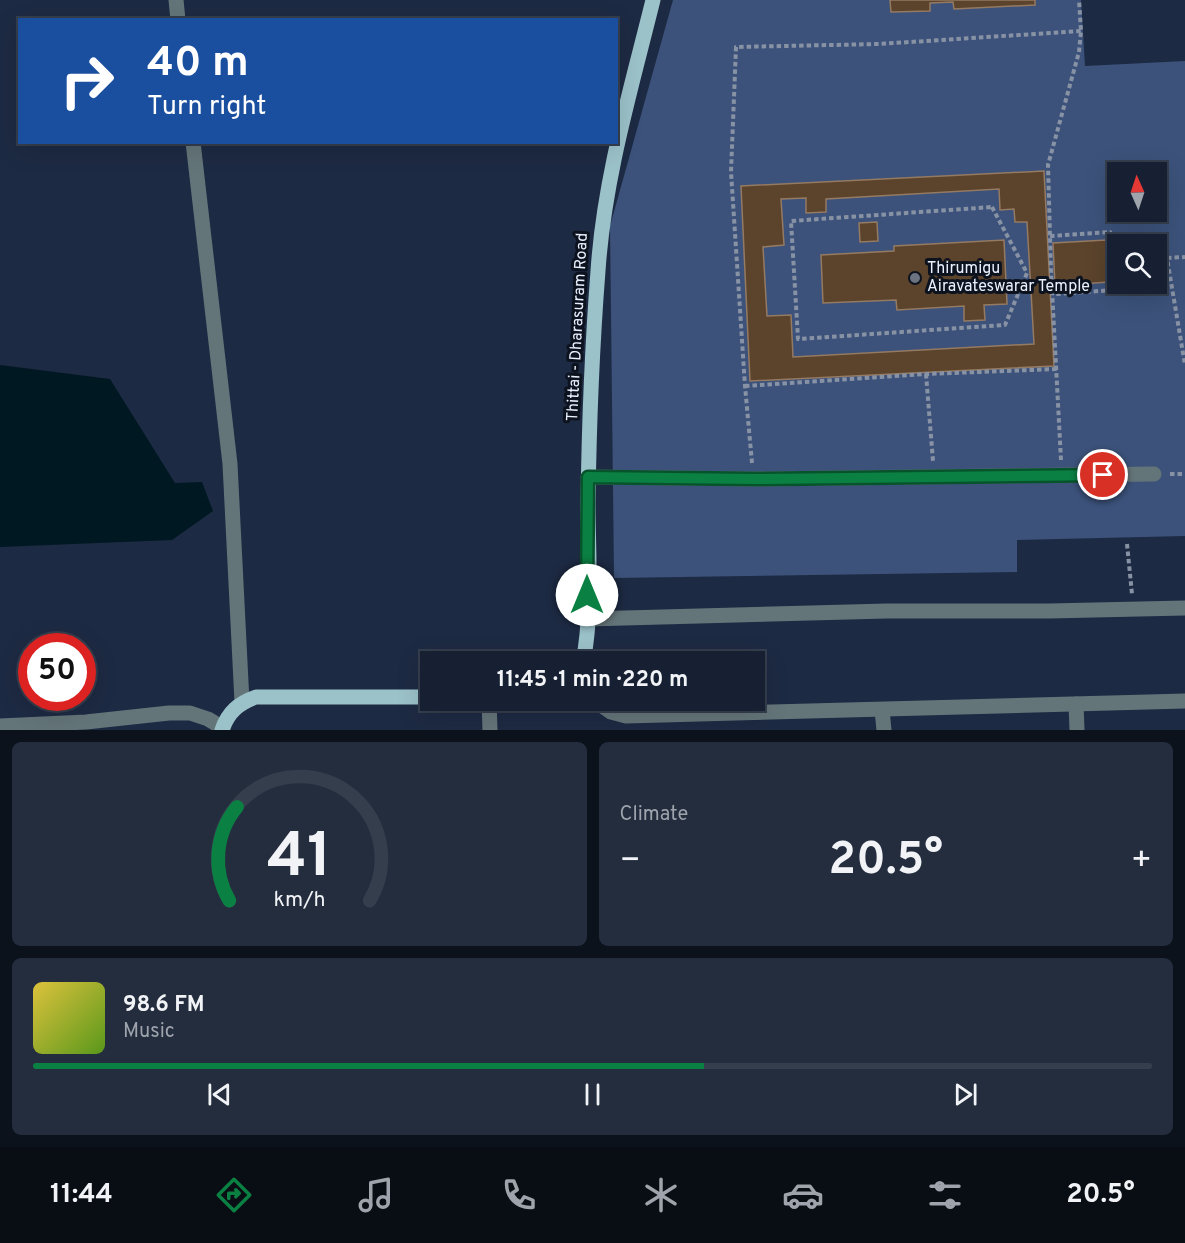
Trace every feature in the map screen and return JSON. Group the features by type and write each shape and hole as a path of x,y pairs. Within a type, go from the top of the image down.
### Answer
{"main road":[{"name":"Thittai - Dharasuram Road","path":"618,143 653,0"},
{"name":"Thittai - Dharasuram Road","path":"584,651 587,619 588,477 601,230 618,144"},
{"path":"223,729 230,714 242,702 256,697 420,697"}],"street":[{"path":"176,0 178,18"},
{"path":"193,144 230,464 242,702"},
{"path":"588,477 754,479 1062,475 1123,480 1154,474"},
{"path":"587,619 887,610 1185,608"},
{"path":"609,711 626,716 1185,701"},
{"path":"1076,704 1077,730"},
{"path":"882,710 884,730"},
{"path":"489,711 490,730"},
{"path":"0,726 86,722 169,713 190,713 208,719 223,729"}],"path":[{"path":"1062,475 1051,272 1048,165 1079,52 1081,31 1079,0"},
{"path":"754,479 745,386 731,172 736,47 879,44 1081,31"},
{"path":"992,207 1027,273 1005,325 798,339 791,221 992,207"},
{"path":"1107,290 1056,294 1051,272 1052,236 1110,232 1111,234"},
{"path":"1185,257 1167,258 1185,365"},
{"path":"745,386 926,374 1057,369"},
{"path":"926,374 934,477"},
{"path":"1127,544 1134,609"}],"shaded area":[{"path":"673,0 1081,0 1085,66 1185,61 1185,536 1017,540 1017,572 614,578 610,226"},
{"path":"0,365 110,379 175,483 202,482 213,511 172,540 0,547"}],"building":[{"path":"890,0 1035,0 1035,5 954,9 953,2 930,3 930,11 891,12"},
{"name":"Thirumigu Airavateswarar Temple","path":"1044,171 1054,366 750,381 741,186","holes":["999,189 1000,210 1014,209 1015,222 1027,222 1034,344 793,357 791,315 767,316 763,247 784,245 781,199 806,198 806,213 826,212 826,199"]},
{"path":"877,222 878,241 860,242 859,223"},
{"name":"Thirumigu Airavateswarar Temple","path":"1004,240 1007,304 984,305 985,320 964,321 964,306 897,310 896,300 823,303 821,255 894,251 894,246"},
{"path":"1106,240 1107,282 1055,286 1053,243"}],"place":[{"name":"Thirumigu Airavateswarar Temple","path":"915,278"}],"route":[{"path":"587,595 588,477 754,479 1103,475"}]}
